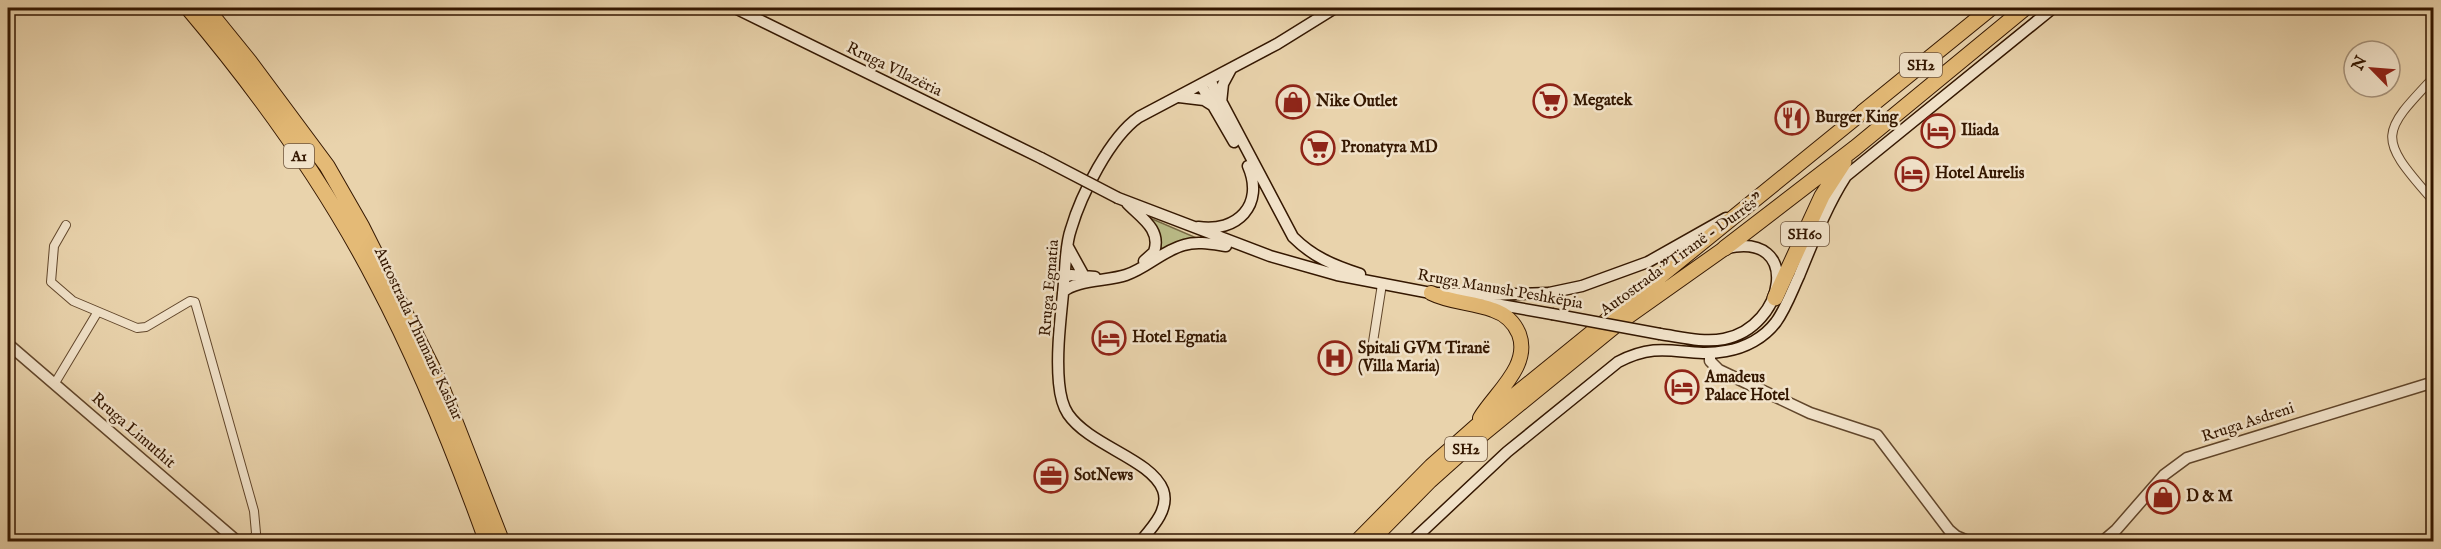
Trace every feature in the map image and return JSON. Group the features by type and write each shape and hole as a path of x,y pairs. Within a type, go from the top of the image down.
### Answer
{"highway":[{"name":"Autostrada Thumanë Kashar","path":"188,8 245,79 350,235 385,298 456,459 498,539"},
{"name":"Autostrada Thumanë Kashar","path":"206,8 249,61 327,166 362,227 440,383 498,539"},
{"name":"Autostrada \"Tiranë - Durrës\"","path":"1356,542 1431,466 1474,427 1991,8"},
{"name":"Autostrada \"Tiranë - Durrës\"","path":"1370,542 1430,481 1477,439 1619,323 1725,248 1855,148 2025,8"},
{"path":"1842,174 1855,148"},
{"name":"SH60","path":"1775,298 1822,196 1842,174"},
{"path":"1431,293 1446,300 1500,313 1514,324 1518,332 1521,352 1516,368 1474,427"}],"main road":[{"name":"Rruga Vllazëria","path":"735,8 1041,159"},
{"name":"Rruga Egnatia","path":"1140,542 1162,512 1165,499 1163,489 1150,473 1083,431 1064,407 1058,371 1068,246 1075,217 1114,141 1127,126 1139,117 1277,44 1335,8"},
{"path":"1411,542 1507,452 1618,362 1639,352 1659,348 1710,353 1744,346 1762,336 1775,322 1788,300 1842,174 2053,8"},
{"path":"1182,225 1205,228 1230,224 1242,216 1253,196 1251,175 1218,105 1223,84 1232,68"},
{"path":"1205,82 1293,237 1307,251 1325,262 1368,276 1382,284"},
{"path":"1179,97 1204,100 1218,105"},
{"name":"Rruga Manush Peshkëpia","path":"1041,159 1121,199 1243,248 1327,272 1382,284 1701,340 1734,336 1764,316 1775,298"},
{"path":"1063,292 1088,279 1112,275 1146,260 1154,252 1156,242 1154,231 1121,199"},
{"path":"1431,293 1549,293 1582,286 1648,262 1737,213"},
{"path":"1065,277 1107,280 1138,271 1167,252 1185,245 1206,243 1243,248"},
{"path":"1068,246 1088,279"},
{"path":"1725,248 1748,246 1763,251 1770,257 1778,274 1775,298"},
{"name":"Rruga Limuthit","path":"8,344 238,542"},
{"path":"1710,353 1710,361 1719,370 1810,413 1877,435 1954,539 1970,542"},
{"name":"Rruga Asdreni","path":"2102,542 2116,530 2164,475 2187,458 2433,382"}],"street":[{"path":"2430,197 2410,175 2395,151 2392,130 2402,110 2433,77"},
{"path":"66,225 54,246 51,282 73,302 137,328 146,327 190,301 195,302 254,511 256,533 252,542"},
{"path":"1373,342 1382,284"},
{"path":"55,383 98,313"}],"green space":[{"path":"1150,218 1199,239 1161,250 1157,228"}],"place":[{"name":"Megatek","path":"1550,101"},
{"name":"Nike Outlet","path":"1293,102"},
{"name":"Burger King","path":"1792,118"},
{"name":"Iliada","path":"1938,131"},
{"name":"Pronatyra MD","path":"1318,148"},
{"name":"Hotel Aurelis","path":"1912,174"},
{"name":"Hotel Egnatia","path":"1109,338"},
{"name":"Spitali GVM Tiranë (Villa Maria)","path":"1335,358"},
{"name":"Amadeus Palace Hotel","path":"1682,387"},
{"name":"SotNews","path":"1051,476"},
{"name":"D & M","path":"2163,497"}]}
